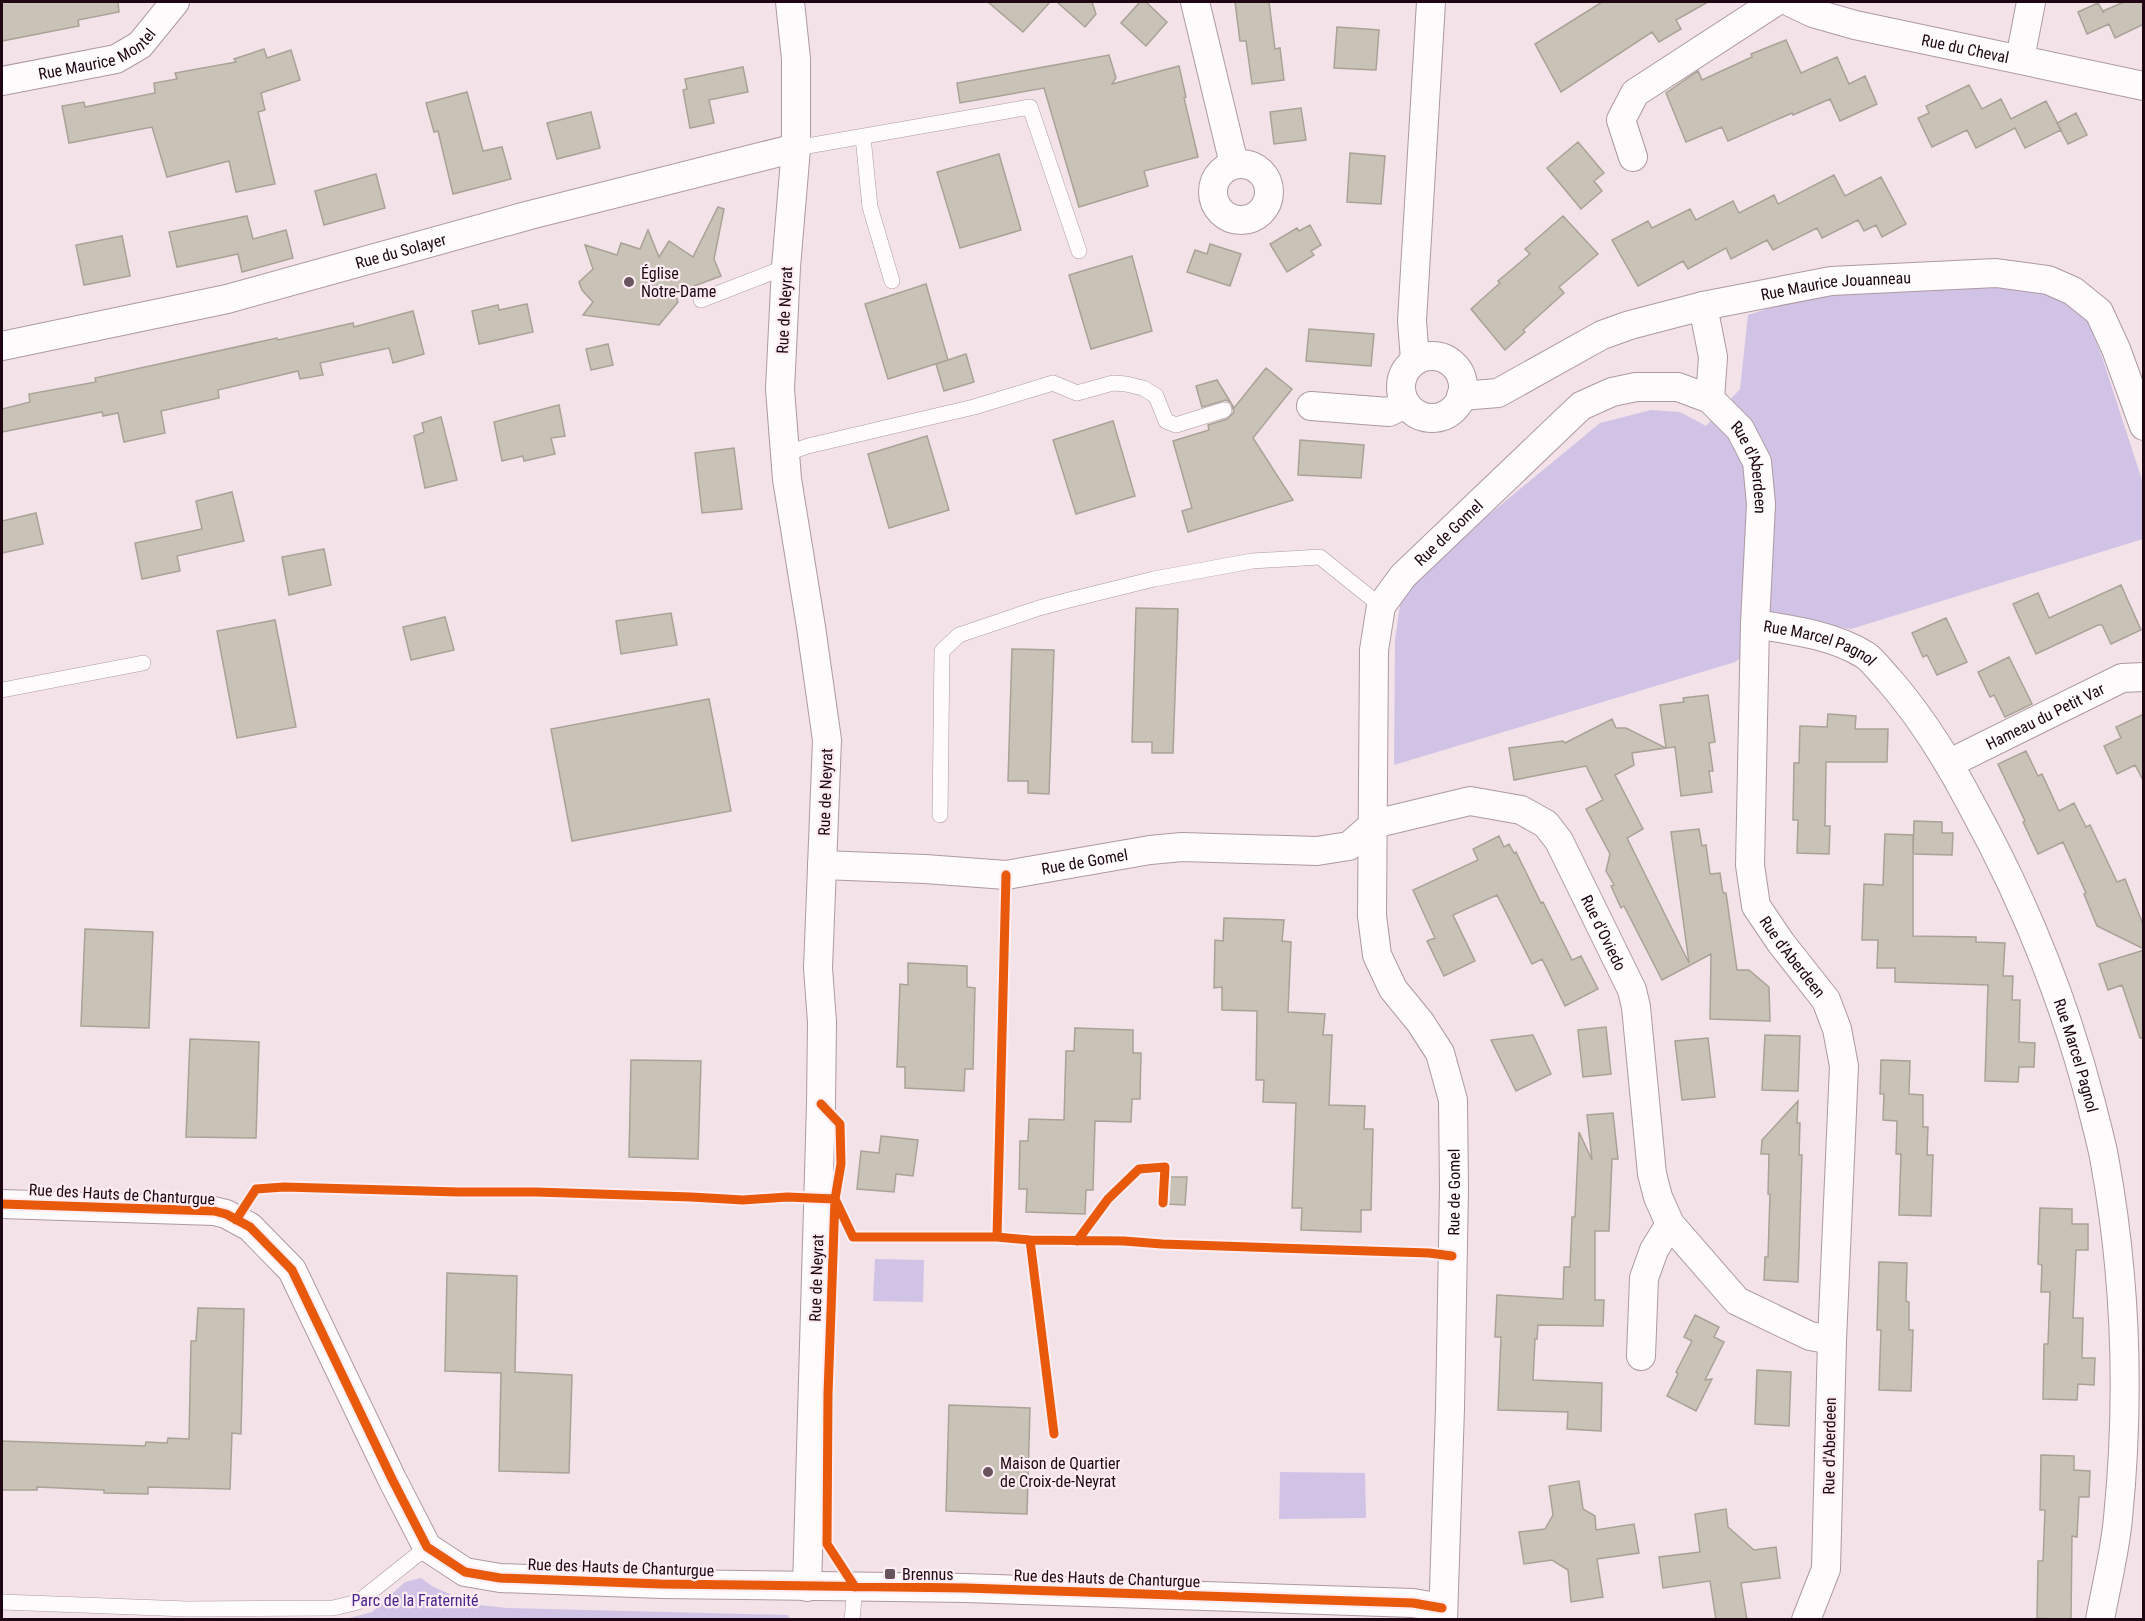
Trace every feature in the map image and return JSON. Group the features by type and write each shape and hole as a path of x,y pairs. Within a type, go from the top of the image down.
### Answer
{"street":[{"name":"Rue Maurice Montel","path":"2,81 116,59 140,45 176,2"},
{"name":"Rue de Neyrat","path":"790,2 796,59 796,148 786,267 780,389 787,479 827,740 818,968 822,1022 821,1104 807,1587"},
{"path":"1195,2 1234,164"},
{"path":"1415,360 1412,321 1431,2"},
{"path":"1634,157 1621,120 1635,93 1774,2"},
{"name":"Rue du Cheval","path":"1790,2 1813,14 1854,25 2144,86"},
{"path":"2020,59 2031,2"},
{"name":"Rue du Solayer","path":"2,346 227,299 475,230 796,148"},
{"name":"Rue Maurice Jouanneau","path":"1461,396 1497,393 1602,335 1630,325 1704,306 1831,281 1996,273 2048,280 2073,291 2099,312 2116,349 2144,426"},
{"path":"1704,306 1713,357 1710,399"},
{"path":"1425,356 1446,359 1461,375 1463,386 1461,396 1451,411 1433,418 1423,417 1406,404 1402,395 1403,376 1415,360 1425,356"},
{"name":"Rue de Gomel","path":"1442,1614 1450,1408 1454,1188 1453,1100 1440,1053 1420,1022 1393,989 1377,956 1372,916 1374,650 1381,606 1403,576 1581,406 1612,392 1636,387 1678,387 1710,399"},
{"name":"Rue d'Aberdeen","path":"1710,399 1740,429 1757,462 1761,504 1755,624 1750,865 1756,906 1781,943 1826,1000 1837,1029 1844,1066 1832,1340 1826,1569 1806,1620"},
{"path":"1311,406 1389,412 1406,404"},
{"name":"Rue Marcel Pagnol","path":"1755,624 1802,632 1850,647 1868,657 1908,702 1950,763 1994,846 2026,912 2051,976 2081,1063 2103,1155 2121,1284 2125,1367 2124,1424 2118,1520 2100,1620"},
{"name":"Hameau du Petit Var","path":"1950,763 2122,678 2144,677"},
{"name":"Rue d'Oviedo","path":"1374,824 1470,801 1482,801 1521,810 1546,824 1559,841 1632,990 1636,1007 1652,1174 1658,1197 1670,1224 1737,1301 1810,1336 1832,1340"},
{"name":"Rue de Gomel","path":"822,865 925,868 1006,876 1150,850 1182,847 1317,851 1349,846 1374,824"},
{"name":"Rue des Hauts de Chanturgue","path":"2,1204 214,1211 226,1214 250,1227 292,1270 427,1547 465,1572 500,1578 661,1584 1073,1591 1402,1602 1442,1614"},
{"path":"1641,1356 1644,1278 1654,1250 1670,1224"}],"lane":[{"path":"796,148 1030,107 1079,251"},
{"path":"863,137 870,207 892,281"},
{"path":"700,300 786,267"},
{"path":"785,454 808,446 974,406 1053,383 1077,393 1113,383 1143,388 1156,396 1166,422 1176,425 1224,410"},
{"path":"940,815 942,651 959,635 1069,600 1154,579 1252,561 1320,557 1381,606"},
{"path":"2,690 143,663"},
{"path":"2,1602 187,1609 333,1608 358,1602 427,1547"},
{"path":"852,1620 855,1587"}],"green space":[{"path":"1987,282 2036,288 2060,299 2086,318 2101,354 2143,483 2143,539 1851,629 1795,619 1735,662 1394,765 1395,640 1401,598 1422,570 1600,423 1651,410 1680,412 1706,426 1740,389 1748,315 1830,289"},
{"path":"875,1259 924,1260 923,1302 873,1301"},
{"path":"1280,1472 1365,1473 1366,1518 1279,1519"},
{"name":"Parc de la Fraternité","path":"421,1578 432,1586 471,1604 506,1608 788,1615 790,1619 345,1619 372,1612 405,1582"}],"building":[{"path":"2,2 118,2 119,12 78,20 79,26 2,41"},
{"path":"988,2 1050,2 1023,32"},
{"path":"1057,2 1092,2 1096,14 1085,27"},
{"path":"1140,2 1146,2 1167,22 1146,46 1121,23"},
{"path":"1235,2 1269,2 1275,49 1280,48 1284,80 1252,84 1246,41 1240,41"},
{"path":"1602,2 1708,2 1676,20 1681,29 1659,42 1652,32 1561,92 1535,44"},
{"path":"2124,2 2144,2 2144,24 2115,38 2109,24 2087,34 2078,12 2098,3 2104,13 2103,11"},
{"path":"1337,27 1379,30 1376,70 1334,68"},
{"path":"1786,40 1801,73 1837,57 1849,84 1865,76 1877,104 1840,121 1830,99 1728,141 1722,127 1686,142 1666,93 1698,71 1702,80 1752,57 1751,54"},
{"path":"264,49 267,58 291,50 300,80 261,93 265,110 258,112 275,184 236,192 229,161 167,177 152,127 69,143 62,106 84,102 85,107 155,93 154,83 177,79 175,73 236,62 234,59"},
{"path":"1109,55 1116,78 1112,84 1179,66 1198,157 1144,171 1148,186 1079,207 1044,88 960,103 957,83"},
{"path":"743,67 748,92 709,100 714,123 690,128 683,90 687,89 685,79"},
{"path":"1969,85 1982,109 2001,99 2011,119 2046,101 2061,130 2025,148 2015,128 1976,148 1967,130 1932,147 1918,118 1929,113 1926,106"},
{"path":"467,92 483,151 502,147 511,179 453,194 438,131 434,132 426,103"},
{"path":"1301,108 1306,140 1274,144 1270,112"},
{"path":"591,112 600,148 557,159 547,123"},
{"path":"2076,113 2087,135 2068,144 2057,123"},
{"path":"1578,142 1604,173 1594,181 1602,191 1581,209 1547,168"},
{"path":"1350,153 1385,156 1381,204 1347,202"},
{"path":"999,154 1021,230 960,248 937,172"},
{"path":"376,174 385,208 324,225 315,191"},
{"path":"1834,175 1845,196 1881,177 1906,224 1882,237 1876,225 1864,231 1858,220 1822,238 1817,228 1773,250 1767,240 1731,259 1726,248 1688,269 1683,261 1638,286 1612,240 1648,221 1652,228 1690,209 1696,220 1733,201 1739,213 1774,195 1778,204"},
{"name":"Église Notre-Dame","path":"718,207 724,209 714,259 721,276 675,293 678,302 659,325 583,315 593,302 582,290 579,282 593,269 585,245 617,255 621,243 640,249 648,230 659,257 669,241 693,257"},
{"path":"247,216 253,239 286,230 293,258 242,272 238,254 177,267 169,232"},
{"path":"1563,216 1598,254 1559,287 1564,293 1523,330 1525,332 1505,350 1471,309 1500,283 1498,281 1530,254 1525,249"},
{"path":"1310,225 1321,245 1311,251 1314,255 1287,272 1270,244 1297,228 1299,231"},
{"path":"122,236 130,276 84,285 76,245"},
{"path":"1210,244 1241,254 1230,286 1187,272 1195,250 1207,254"},
{"path":"1132,256 1152,331 1091,349 1069,275"},
{"path":"926,284 948,360 888,379 865,304"},
{"path":"527,304 533,332 479,344 472,311 498,305 499,310"},
{"path":"413,311 424,354 393,363 389,348 320,363 323,375 300,379 298,371 218,390 219,398 161,411 165,433 124,442 118,413 103,416 102,412 2,432 2,409 30,402 29,394 96,382 95,378 277,338 278,340 353,323 354,327"},
{"path":"1309,329 1374,334 1371,366 1306,361"},
{"path":"608,344 613,365 591,370 586,349"},
{"path":"966,354 974,382 944,391 936,364"},
{"path":"1266,368 1292,389 1253,438 1293,500 1188,532 1182,511 1192,508 1173,441 1209,430 1208,425 1227,419 1234,412 1231,403 1234,408"},
{"path":"1217,380 1231,403 1226,400 1202,407 1196,386"},
{"path":"559,405 565,436 551,438 555,454 524,461 523,456 502,461 494,422"},
{"path":"441,417 457,480 425,488 414,436 424,432 422,423"},
{"path":"1113,421 1135,496 1076,514 1053,440"},
{"path":"927,436 949,510 889,528 868,454"},
{"path":"1300,440 1364,445 1361,478 1298,475"},
{"path":"734,448 742,509 702,513 695,453"},
{"path":"232,492 244,541 177,556 180,571 142,579 135,543 202,529 196,501"},
{"path":"36,513 43,544 2,553 2,521"},
{"path":"324,549 331,585 289,595 282,557"},
{"path":"2121,585 2141,630 2111,644 2102,625 2098,625 2036,654 2013,604 2038,593 2049,618"},
{"path":"1136,608 1178,609 1173,753 1152,753 1152,742 1132,742"},
{"path":"671,613 677,645 621,654 616,621"},
{"path":"445,617 454,650 411,660 403,627"},
{"path":"1946,618 1967,662 1937,675 1927,655 1923,657 1912,633"},
{"path":"275,620 296,727 237,738 217,631"},
{"path":"1012,649 1054,650 1049,794 1028,793 1028,781 1008,781"},
{"path":"2009,657 2032,704 2005,717 1994,695 1990,697 1978,672"},
{"path":"1708,695 1715,742 1709,743 1713,771 1709,771 1712,792 1681,796 1675,747 1666,748 1660,705 1684,702 1683,698"},
{"path":"709,699 731,811 572,841 551,729"},
{"path":"1828,714 1856,716 1855,729 1888,729 1887,762 1826,762 1825,826 1830,826 1829,854 1797,853 1798,820 1793,820 1794,763 1799,763 1800,726 1827,727"},
{"path":"2144,714 2144,782 2135,765 2117,774 2104,746 2121,738 2116,727"},
{"path":"1612,719 1616,728 1626,728 1666,748 1632,753 1634,765 1615,775 1643,829 1627,838 1689,963 1671,832 1699,829 1702,846 1706,845 1710,874 1720,873 1723,893 1726,893 1737,970 1749,970 1769,987 1770,1021 1710,1019 1711,954 1662,980 1624,906 1621,908 1611,886 1614,885 1606,871 1610,854 1586,809 1603,800 1586,766 1514,780 1509,748 1563,741 1565,743"},
{"path":"2026,751 2038,776 2042,774 2059,811 2074,803 2086,827 2090,825 2117,882 2125,879 2144,927 2144,949 2097,926 2084,894 2086,893 2063,842 2038,854 1998,764"},
{"path":"1914,821 1942,822 1942,833 1953,833 1952,855 1913,854"},
{"path":"1885,834 1913,835 1913,936 1976,937 1976,942 2005,943 2003,976 2013,976 2012,1000 2020,1000 2019,1042 2035,1043 2034,1067 2019,1067 2018,1082 1985,1081 1988,985 1895,982 1895,968 1877,968 1878,940 1862,940 1864,884 1883,885"},
{"path":"1499,836 1504,847 1509,844 1514,853 1516,852 1572,960 1581,956 1598,989 1565,1006 1542,959 1532,964 1497,895 1453,915 1475,961 1444,976 1427,941 1435,938 1413,890 1478,860 1473,849"},
{"path":"1224,918 1284,920 1282,941 1291,942 1288,1012 1325,1014 1323,1035 1332,1035 1329,1105 1365,1106 1364,1129 1373,1129 1371,1210 1361,1210 1361,1232 1301,1230 1302,1208 1292,1208 1296,1103 1263,1102 1264,1080 1256,1080 1257,1011 1222,1010 1222,987 1214,988 1215,940 1223,941"},
{"path":"85,929 153,932 149,1028 81,1026"},
{"path":"2144,950 2144,1038 2140,1038 2122,985 2108,990 2099,964"},
{"path":"908,963 967,966 967,987 975,988 973,1069 965,1069 964,1091 905,1088 905,1067 897,1067 900,984 908,985"},
{"path":"1606,1027 1611,1074 1583,1077 1578,1030"},
{"path":"1075,1028 1133,1030 1133,1053 1141,1053 1140,1099 1132,1099 1131,1122 1095,1121 1093,1190 1086,1190 1085,1214 1026,1212 1027,1189 1019,1189 1020,1141 1028,1141 1029,1119 1064,1120 1066,1051 1074,1051"},
{"path":"1533,1035 1551,1074 1516,1091 1491,1040"},
{"path":"1765,1035 1800,1036 1798,1091 1762,1090"},
{"path":"1708,1038 1715,1097 1682,1100 1675,1041"},
{"path":"190,1039 259,1042 256,1138 186,1137"},
{"path":"631,1060 701,1061 698,1159 629,1157"},
{"path":"1881,1060 1910,1061 1909,1094 1923,1095 1923,1127 1928,1127 1927,1155 1933,1155 1931,1216 1899,1215 1901,1154 1896,1154 1897,1121 1883,1120 1884,1094 1880,1094"},
{"path":"1798,1101 1799,1155 1802,1155 1798,1282 1764,1280 1765,1257 1768,1257 1770,1194 1768,1194 1769,1154 1761,1154 1762,1140"},
{"path":"1613,1113 1618,1159 1612,1159 1609,1231 1595,1231 1595,1300 1604,1300 1603,1326 1538,1325 1537,1339 1535,1339 1533,1380 1602,1383 1601,1431 1567,1429 1568,1412 1498,1410 1501,1337 1495,1337 1497,1295 1563,1299 1564,1267 1570,1267 1572,1217 1575,1217 1579,1132 1592,1160 1587,1115"},
{"path":"881,1136 918,1140 913,1176 896,1174 894,1192 857,1189 861,1151 879,1153"},
{"path":"1167,1177 1187,1177 1185,1205 1166,1204"},
{"path":"2040,1208 2072,1209 2072,1224 2088,1224 2088,1250 2076,1250 2073,1318 2083,1318 2082,1358 2095,1358 2094,1385 2078,1384 2077,1400 2043,1399 2044,1344 2048,1344 2050,1292 2041,1292 2042,1265 2038,1264"},
{"path":"1879,1262 1907,1263 1906,1301 1909,1302 1909,1330 1913,1330 1911,1391 1879,1390 1881,1330 1877,1330"},
{"path":"447,1273 517,1276 515,1372 572,1375 569,1473 499,1471 501,1373 445,1371"},
{"path":"198,1308 244,1309 241,1434 232,1433 230,1489 148,1487 148,1494 37,1487 37,1490 2,1490 2,1441 145,1446 146,1442 167,1443 168,1438 189,1439 191,1341 196,1341"},
{"path":"1695,1315 1719,1327 1714,1337 1724,1342 1705,1380 1712,1379 1696,1411 1667,1396 1692,1341 1684,1337"},
{"path":"1757,1370 1791,1372 1789,1426 1755,1424"},
{"name":"Maison de Quartier de Croix-de-Neyrat","path":"949,1405 1030,1408 1027,1514 946,1511"},
{"path":"2041,1455 2074,1456 2074,1470 2090,1471 2089,1497 2079,1497 2077,1537 2072,1536 2071,1620 2037,1618 2038,1561 2043,1561 2045,1510 2040,1510"},
{"path":"1579,1481 1583,1509 1595,1516 1596,1530 1634,1524 1639,1553 1597,1559 1603,1597 1571,1602 1568,1570 1552,1560 1524,1564 1519,1532 1545,1529 1553,1515 1549,1486"},
{"path":"1726,1509 1728,1527 1754,1550 1776,1547 1780,1578 1741,1583 1747,1620 1716,1620 1710,1581 1663,1588 1659,1557 1700,1552 1695,1514"}],"cycle path":[{"path":"997,1237 1006,875"},
{"path":"821,1104 840,1124 841,1164 835,1199 828,1394 827,1544 855,1587"},
{"path":"1077,1241 1108,1199 1139,1169 1165,1167 1163,1203"},
{"path":"236,1220 256,1189 284,1187 536,1192 743,1200 787,1197 835,1199 853,1237 997,1237 1030,1240 1124,1241 1429,1253 1452,1256"},
{"path":"2,1204 214,1211 226,1214 250,1227 292,1270 427,1547 465,1572 500,1578 661,1584 966,1588 1413,1603 1442,1608"},
{"path":"1030,1240 1054,1434"}],"place":[{"name":"Église Notre-Dame","path":"629,282"},
{"name":"Maison de Quartier de Croix-de-Neyrat","path":"988,1472"},
{"name":"Brennus","path":"890,1574"}]}
